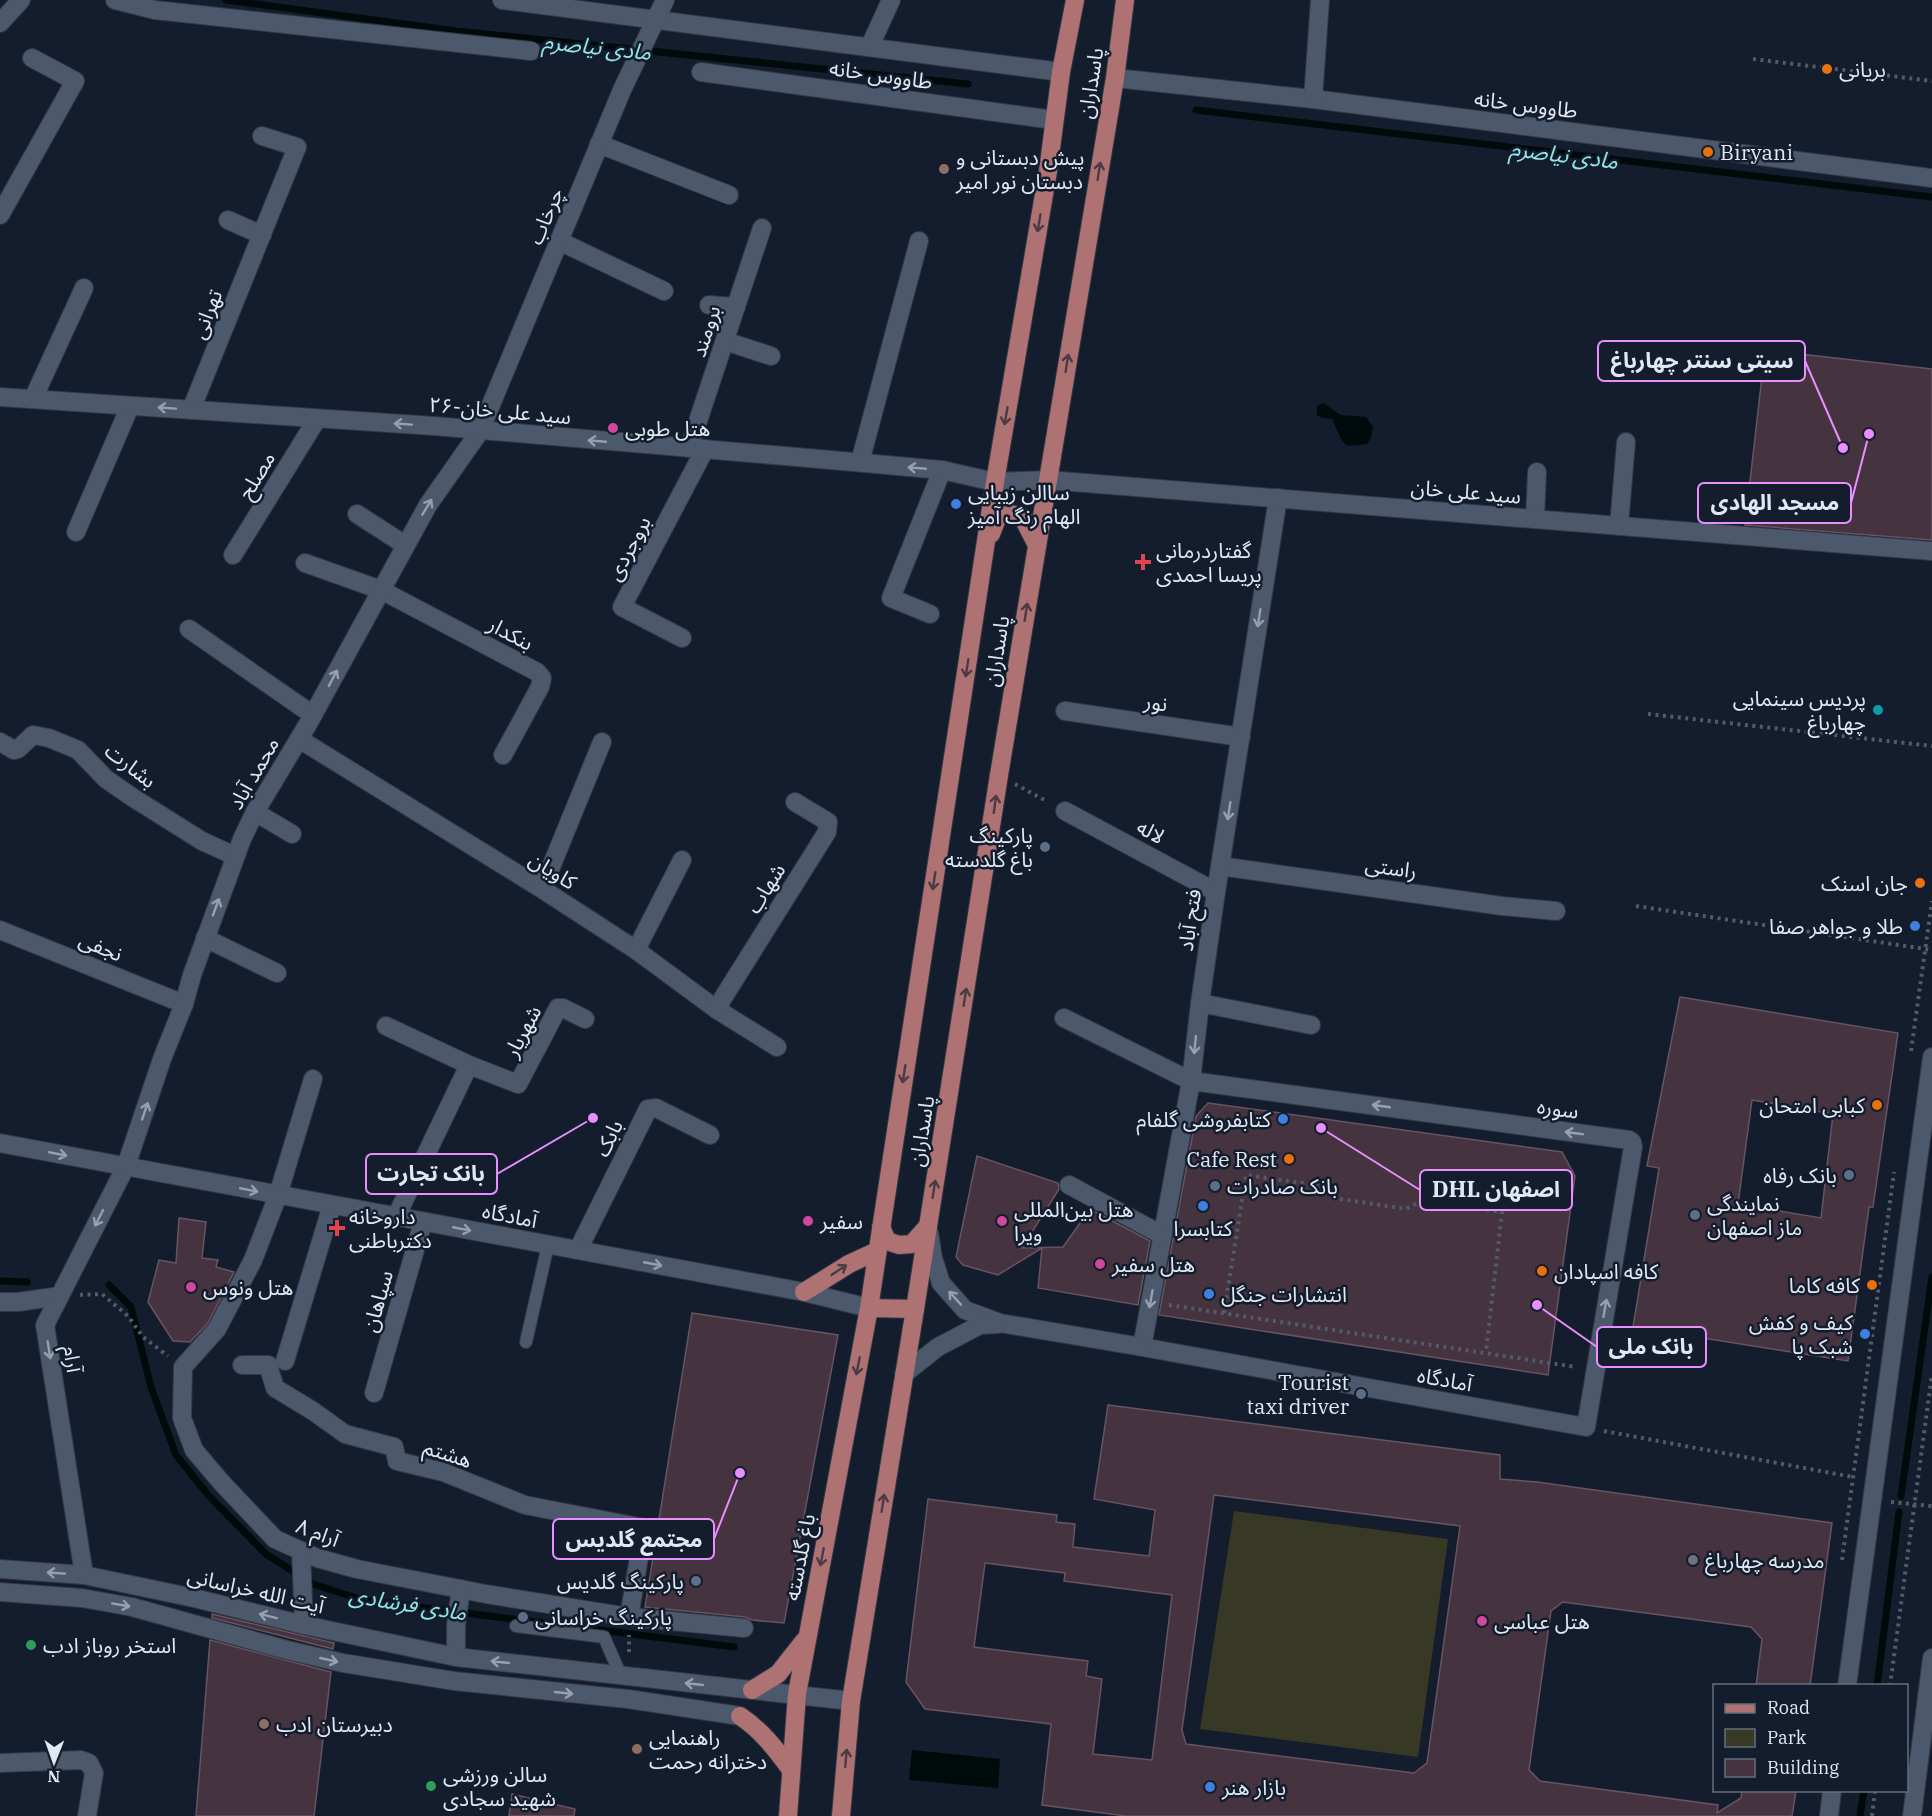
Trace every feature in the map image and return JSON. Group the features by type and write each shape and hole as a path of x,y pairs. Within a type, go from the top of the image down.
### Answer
{"main road":[{"name":"پاسداران","path":"869,1308 995,482 1048,171 1060,72 1075,0"},
{"name":"پاسداران","path":"915,1309 1125,0"},
{"path":"985,548 998,516 1011,514 1023,518 1036,545"},
{"path":"881,1227 887,1241 899,1245 912,1244 928,1226"},
{"path":"804,1293 849,1264 877,1251"},
{"path":"841,1816 851,1701 915,1309 869,1308"},
{"name":"باغ گلدسته","path":"788,1816 797,1694 869,1308"},
{"path":"752,1690 778,1674 789,1663 807,1637"},
{"path":"740,1716 754,1725 775,1747 791,1770"}],"street":[{"path":"0,23 21,0"},
{"path":"115,0 155,10 531,51"},
{"path":"502,0 1060,72"},
{"name":"چرخاب","path":"480,431 622,90 665,0"},
{"path":"870,46 891,0"},
{"path":"1313,99 1320,0"},
{"path":"0,215 75,81 32,58"},
{"name":"طاووس خانه","path":"701,72 1054,120"},
{"name":"طاووس خانه","path":"1114,78 1313,99 1932,178"},
{"name":"تهرانی","path":"191,410 297,147 262,136"},
{"path":"599,144 729,195"},
{"path":"228,219 262,236"},
{"name":"برومند","path":"697,449 725,341 762,228"},
{"path":"559,241 664,291"},
{"path":"860,462 919,241"},
{"path":"33,399 84,288"},
{"path":"709,305 736,307"},
{"path":"725,341 771,356"},
{"name":"۲۶-سید علی خان","path":"0,397 480,431 860,462 942,470 995,482"},
{"path":"76,532 130,406"},
{"name":"مصلح","path":"233,555 316,419"},
{"name":"محمد آباد","path":"126,1166 205,938 235,856 255,812 313,715 428,505 480,431"},
{"path":"1618,526 1626,442"},
{"name":"بروجردی","path":"682,638 622,607 697,449"},
{"path":"930,614 883,596 942,470"},
{"path":"1535,519 1537,472"},
{"name":"سید علی خان","path":"995,482 1048,480 1932,551"},
{"name":"فتح آباد","path":"1142,1347 1191,1081 1216,892 1278,498"},
{"path":"357,513 405,545"},
{"path":"305,563 381,590"},
{"name":"بنکدار","path":"381,590 537,672 542,678 540,687 503,755"},
{"path":"189,629 313,715"},
{"name":"نور","path":"1065,711 1241,737"},
{"name":"بشارت","path":"0,742 14,750 33,735 40,735 78,750 106,779 132,797 202,841 235,856"},
{"name":"کاویان","path":"299,739 543,889 636,950 716,1009 777,1047"},
{"path":"543,889 602,742"},
{"name":"شهاب","path":"716,1009 827,832 828,822 795,802"},
{"name":"لاله","path":"1065,811 1216,892"},
{"path":"255,812 292,834"},
{"path":"636,950 682,860"},
{"name":"راستی","path":"1220,866 1556,911"},
{"name":"نجفی","path":"0,930 184,1004"},
{"path":"205,938 277,973"},
{"path":"1200,1003 1311,1024"},
{"name":"شهریار","path":"386,1026 469,1065 518,1084 558,1008 563,1008 585,1019"},
{"path":"1064,1018 1191,1081"},
{"path":"1847,1684 1932,1057"},
{"path":"396,1217 469,1065"},
{"path":"183,1367 217,1329 253,1260 278,1195 313,1079"},
{"name":"سوره","path":"1191,1081 1629,1140 1633,1147 1586,1427"},
{"name":"بابک","path":"578,1250 648,1109 656,1108 710,1135"},
{"name":"آمادگاه","path":"0,1143 578,1250 804,1293 869,1308"},
{"name":"آرام","path":"84,1575 45,1324 126,1166"},
{"path":"1069,1185 1162,1235"},
{"path":"285,1361 332,1205"},
{"name":"سپاهان","path":"374,1394 423,1222"},
{"name":"آمادگاه","path":"928,1226 933,1258 941,1283 965,1310 1006,1324 1586,1427"},
{"path":"0,1302 60,1296"},
{"name":"آمادگاه","path":"904,1374 938,1347 980,1325 1006,1324"},
{"name":"هشتم","path":"242,1365 268,1365 275,1388 314,1411 345,1434 394,1447 397,1461 443,1472 525,1505 644,1528 629,1617"},
{"name":"۸ آرام","path":"183,1367 182,1418 194,1450 275,1539 317,1558 357,1569 461,1589 629,1617 744,1628"},
{"path":"301,1551 303,1625"},
{"name":"آیت الله خراسانی","path":"0,1569 84,1575 456,1657 851,1701"},
{"path":"456,1657 456,1625 461,1589"},
{"path":"0,1592 82,1598 132,1607 287,1650 343,1663 454,1682 628,1699 740,1716"},
{"path":"1912,1816 1932,1658"},
{"path":"0,1763 81,1760 89,1763 94,1773 87,1816"},
{"path":"1829,1816 1832,1792"}],"lane":[{"path":"526,1342 548,1245"},
{"path":"516,1626 604,1637 625,1676"}],"path":[{"path":"1753,59 1932,81"},
{"path":"1648,714 1932,746"},
{"path":"999,775 1065,811"},
{"path":"1636,906 1932,950"},
{"path":"1224,1313 1246,1175 1323,1186 1334,1198 1406,1209 1424,1200 1502,1212 1486,1352"},
{"path":"60,1296 102,1294 129,1318 143,1337 183,1367"},
{"path":"1150,1304 1224,1313 1595,1370"},
{"path":"1890,1684 1932,1374"},
{"path":"1586,1427 1875,1481"},
{"path":"1872,1501 1932,1506"},
{"path":"625,1676 629,1617"},
{"path":"1872,1816 1875,1792"}],"green space":[{"path":"1234,1511 1448,1539 1418,1757 1200,1729"}],"shaded area":[{"path":"1323,403 1341,415 1366,417 1373,427 1367,444 1347,446 1341,439 1332,419 1317,415 1317,406"},
{"path":"912,1750 1000,1759 998,1788 909,1780"}],"building":[{"path":"1765,350 1932,369 1932,540 1745,525"},
{"path":"1680,997 1898,1033 1873,1207 1869,1207 1848,1361 1633,1327 1659,1168 1647,1166","holes":["1752,1100 1833,1114 1821,1218 1738,1204"]},
{"path":"1208,1103 1562,1152 1575,1176 1548,1375 1159,1315 1196,1116"},
{"path":"977,1156 1058,1183 1059,1189 1022,1248 1063,1247 1090,1209 1150,1241 1138,1305 1038,1288 1042,1248 998,1275 963,1265 956,1257"},
{"name":"هتل ونوس","path":"179,1218 206,1222 202,1258 218,1260 216,1267 234,1272 208,1323 190,1342 173,1341 148,1302 159,1260 176,1263"},
{"path":"692,1313 838,1335 784,1623 645,1607"},
{"path":"1108,1405 1500,1455 1500,1479 1537,1482 1832,1523 1810,1684 1756,1684 1762,1639 1751,1627 1563,1602 1551,1611 1529,1770 1540,1781 1718,1805 1717,1813 1741,1798 1742,1792 1796,1792 1792,1816 1126,1816 1042,1805 1051,1724 925,1709 906,1682 928,1499 1057,1515 1056,1522 1075,1524 1073,1547 1149,1556 1155,1510 1094,1499","holes":["1214,1495 1460,1526 1427,1763 1414,1773 1186,1744 1182,1730","985,1563 1065,1573 1064,1581 1172,1595 1152,1760 1093,1754 1102,1679 1086,1676 1088,1661 974,1647"]},
{"path":"212,1614 334,1643 333,1649 212,1618"},
{"name":"دبیرستان ادب","path":"210,1640 331,1672 314,1816 196,1816"},
{"path":"512,1794 575,1809 574,1816 509,1816"}],"waterway":[{"name":"مادی نیاصرم","path":"226,0 456,31 968,84"},
{"name":"مادی نیاصرم","path":"1196,110 1932,197"},
{"path":"1901,1496 1932,1277"},
{"name":"مادی فرشادی","path":"0,1281 27,1282"},
{"name":"مادی فرشادی","path":"109,1285 131,1307 151,1387 176,1455 209,1496 266,1554 313,1584 363,1600 734,1647"},
{"path":"1877,1684 1899,1512"},
{"path":"1860,1816 1864,1792"}],"place":[{"name":"بریانی","path":"1827,69"},
{"name":"Biryani","path":"1708,152"},
{"name":"پیش دبستانی و دبستان نور امیر","path":"944,169"},
{"name":"هتل طوبی","path":"613,428"},
{"name":"مسجد الهادی","path":"1869,434"},
{"name":"سیتی سنتر چهارباغ","path":"1843,448"},
{"name":"ساالن زیبایی الهام رنگ آمیز","path":"956,504"},
{"name":"گفتاردرمانی پریسا احمدی","path":"1143,562"},
{"name":"پردیس سینمایی چهارباغ","path":"1878,710"},
{"name":"پارکینگ باغ گلدسته","path":"1045,847"},
{"name":"جان اسنک","path":"1920,883"},
{"name":"طلا و جواهر صفا","path":"1915,926"},
{"name":"کبابی امتحان","path":"1877,1105"},
{"name":"بانک تجارت","path":"593,1118"},
{"name":"کتابفروشی گلفام","path":"1283,1119"},
{"name":"DHL اصفهان","path":"1321,1128"},
{"name":"Cafe Rest","path":"1289,1159"},
{"name":"بانک رفاه","path":"1849,1175"},
{"name":"بانک صادرات","path":"1215,1186"},
{"name":"کتابسرا","path":"1203,1206"},
{"name":"نمایندگی ماز اصفهان","path":"1695,1215"},
{"name":"سفیر","path":"808,1221"},
{"name":"هتل بین‌المللی ویرا","path":"1002,1221"},
{"name":"داروخانه دکترباطنی","path":"337,1228"},
{"name":"هتل سفیر","path":"1100,1264"},
{"name":"کافه اسپادان","path":"1542,1271"},
{"name":"کافه کاما","path":"1872,1285"},
{"name":"هتل ونوس","path":"191,1287"},
{"name":"انتشارات جنگل","path":"1209,1294"},
{"name":"بانک ملی","path":"1537,1305"},
{"name":"کیف و کفش شبک پا","path":"1865,1334"},
{"name":"Tourist taxi driver","path":"1361,1394"},
{"name":"مجتمع گلدیس","path":"740,1473"},
{"name":"مدرسه چهارباغ","path":"1693,1560"},
{"name":"پارکینگ گلدیس","path":"696,1581"},
{"name":"پارکینگ خراسانی","path":"523,1617"},
{"name":"هتل عباسی","path":"1482,1621"},
{"name":"استخر روباز ادب","path":"31,1645"},
{"name":"دبیرستان ادب","path":"264,1724"},
{"name":"راهنمایی دخترانه رحمت","path":"637,1749"},
{"name":"سالن ورزشی شهید سجادی","path":"431,1786"},
{"name":"بازار هنر","path":"1210,1787"}]}
